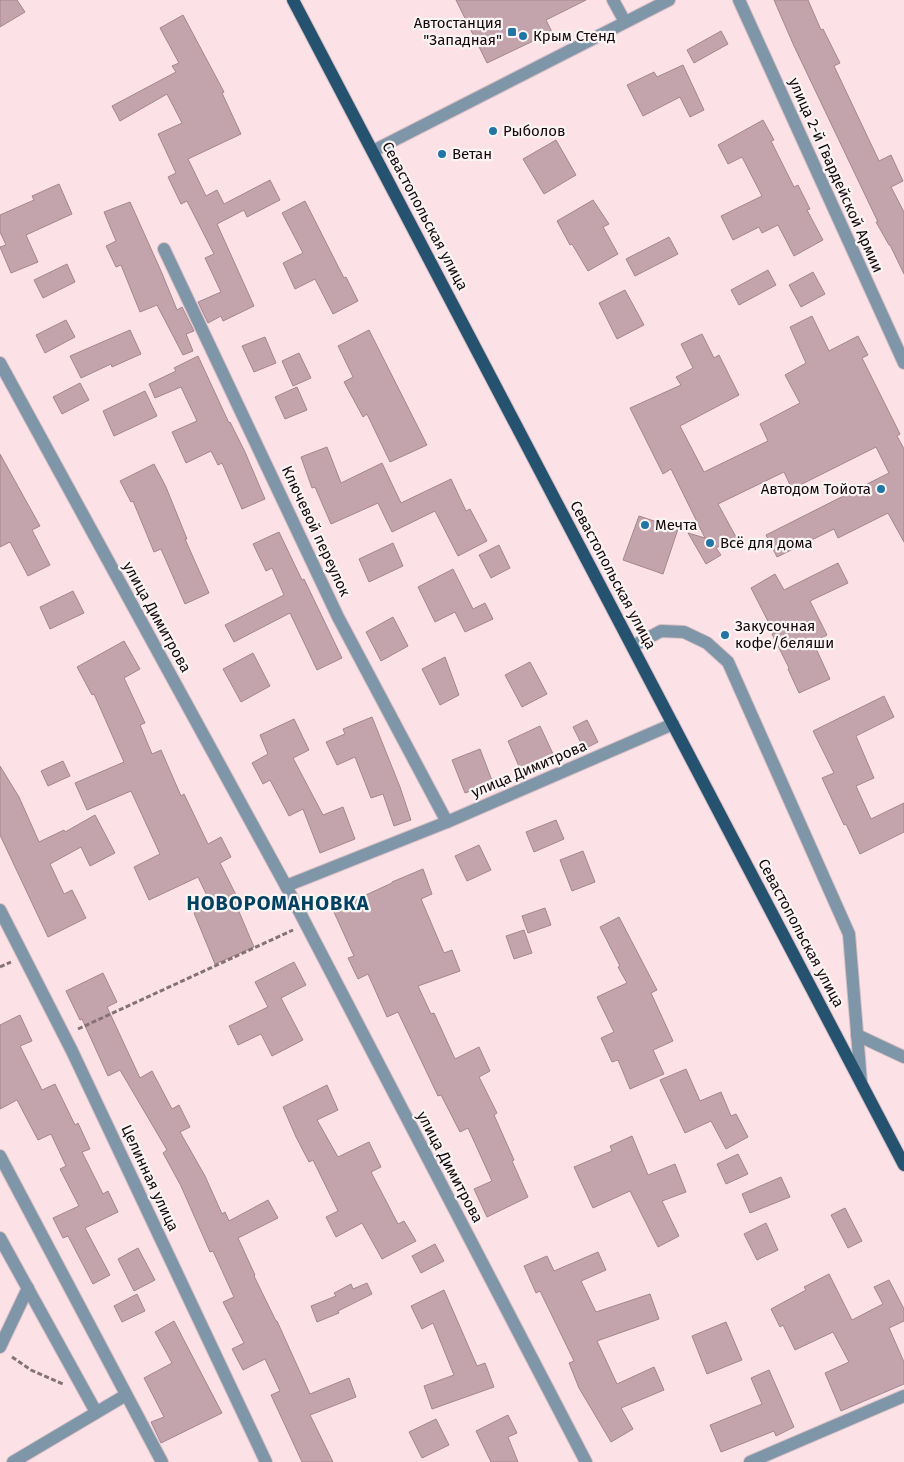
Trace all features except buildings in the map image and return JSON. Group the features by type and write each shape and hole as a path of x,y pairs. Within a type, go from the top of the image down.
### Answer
{"main road":[{"name":"Севастопольская улица","path":"293,0 904,1164"}],"street":[{"path":"614,0 625,22"},
{"path":"373,151 669,0"},
{"name":"улица 2-й Гвардейской Армии","path":"739,0 904,363"},
{"name":"Ключевой переулок","path":"164,249 338,617 446,822"},
{"name":"улица Димитрова","path":"0,363 286,886 586,1462"},
{"path":"633,646 661,631 684,632 707,643 728,662 849,934 861,1082"},
{"name":"улица Димитрова","path":"286,886 446,822 673,724"},
{"name":"Целинная улица","path":"0,910 64,1035 266,1462"},
{"path":"857,1036 904,1057"},
{"path":"0,1156 162,1462"},
{"path":"0,1238 96,1412"},
{"path":"4,1351 28,1288"},
{"path":"13,1462 126,1395"},
{"path":"750,1462 904,1396"}],"path":[{"path":"64,1035 306,924"},
{"path":"4,1351 31,1370 85,1393"}],"place":[{"name":"Автостанция \"Западная\"","path":"512,32"},
{"name":"Крым Стенд","path":"523,36"},
{"name":"Рыболов","path":"493,131"},
{"name":"Ветан","path":"442,154"},
{"name":"Автодом Тойота","path":"881,489"},
{"name":"Мечта","path":"645,525"},
{"name":"Всё для дома","path":"710,543"},
{"name":"Закусочная кофе/беляши","path":"725,635"}],"district":[{"name":"НОВОРОМАНОВКА","path":"278,903"}]}
